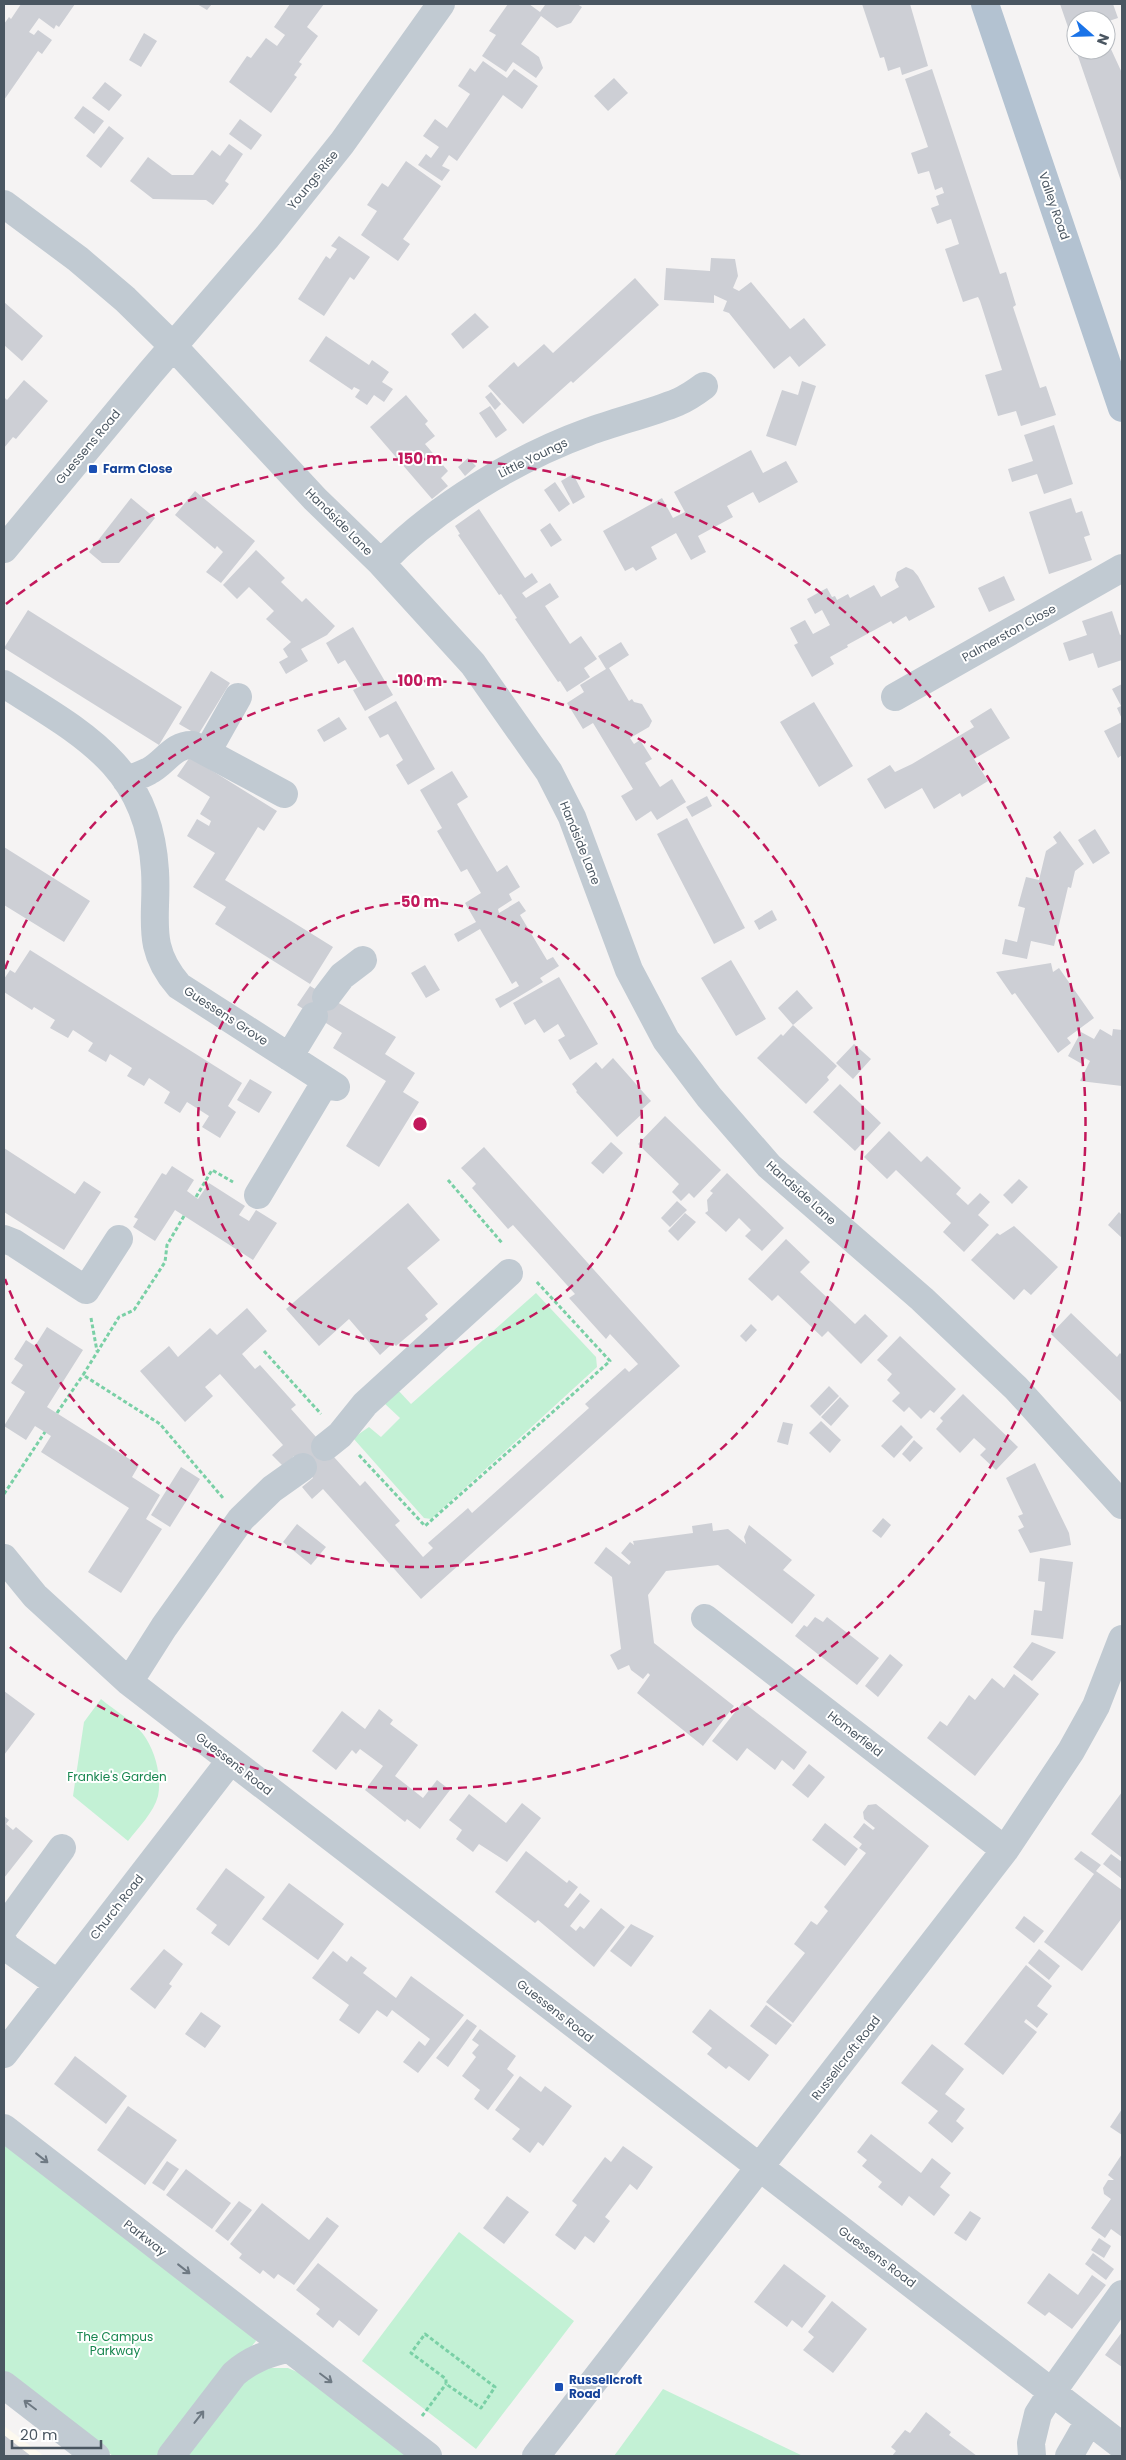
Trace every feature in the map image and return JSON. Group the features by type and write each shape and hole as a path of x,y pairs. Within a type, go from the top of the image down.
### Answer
{"main road":[{"name":"Valley Road","path":"985,4 1122,408"}],"street":[{"name":"Youngs Rise","path":"173,346 267,237 342,143 441,4"},
{"name":"Handside Lane","path":"4,204 98,276 125,299 173,346 315,499 381,564 473,664 549,772 572,817 629,970 666,1040 709,1097 769,1166 922,1299 1016,1388 1122,1505"},
{"name":"Guessens Road","path":"4,549 173,346"},
{"name":"Little Youngs","path":"381,564 400,543 488,480 538,452 588,432 679,402 704,386"},
{"name":"Palmerston Close","path":"895,697 1122,568"},
{"name":"Guessens Grove","path":"4,684 87,737 114,764 134,791 148,824 155,871 153,920 158,952 166,971 179,986 331,1084 258,1195"},
{"path":"207,752 238,697"},
{"path":"126,780 150,771 184,744 193,745 284,794"},
{"path":"289,1057 320,1006 342,976 363,960"},
{"path":"4,1239 14,1243 86,1290 119,1239"},
{"path":"332,1441 365,1404 516,1266"},
{"path":"129,1682 164,1628 241,1520 272,1489 303,1467"},
{"name":"Guessens Road","path":"4,1558 36,1596 129,1682 1122,2446"},
{"name":"Homerfield","path":"705,1618 1005,1850"},
{"name":"Russellcroft Road","path":"536,2456 1005,1850 1071,1751 1096,1706 1122,1639"},
{"name":"Church Road","path":"4,2054 230,1761"},
{"path":"4,1928 62,1848"},
{"path":"4,1942 6,1947 58,1984"},
{"name":"Parkway","path":"4,2128 287,2349 428,2456"},
{"path":"1032,2456 1031,2443 1038,2414 1122,2294"},
{"path":"171,2456 234,2374 246,2363 261,2356 287,2349"},
{"path":"4,2386 96,2456"},
{"path":"1069,2456 1089,2421"}],"path":[{"path":"196,1197 212,1170 258,1195"},
{"path":"264,1351 332,1441 425,1526 610,1361 516,1266 448,1180"},
{"path":"57,1413 119,1316 134,1310 165,1262 167,1245 184,1216"},
{"path":"86,1290 97,1352"},
{"path":"83,1374 160,1424 241,1520"},
{"path":"4,1494 45,1432"},
{"path":"425,2334 495,2387 481,2408 446,2384 446,2379 411,2353 425,2334"}],"shaded area":[{"path":"4,2426 44,2456 4,2456"}],"green space":[{"path":"536,1293 596,1357 597,1367 431,1519 424,1518 353,1438 369,1427 381,1437 400,1418 383,1402 397,1389 411,1404"},
{"name":"Frankie's Garden","path":"101,1699 129,1720 143,1734 154,1755 158,1772 159,1788 156,1802 145,1820 128,1841 73,1796 84,1722"},
{"name":"The Campus Parkway","path":"4,2144 254,2336 256,2341 159,2456 113,2456 4,2373"},
{"path":"459,2232 574,2321 476,2449 362,2361"},
{"path":"269,2368 288,2368 302,2374 408,2456 185,2456 244,2379"},
{"path":"663,2389 803,2456 614,2456"}],"building":[{"path":"21,4 75,4 59,27 56,25 54,29 39,18 29,32 34,35 38,30 52,40 42,54 38,51 4,100 4,24 9,17 11,19"},
{"path":"197,4 212,4 207,10"},
{"path":"290,4 324,4 307,27 318,36 299,62 302,64 294,75 297,77 271,113 229,82 247,56 251,58 266,38 277,46 285,35 274,27"},
{"path":"508,4 529,4 540,12 545,5 543,4 577,4 582,7 571,23 557,28 541,16 521,44 539,57 543,68 536,78 513,62 506,72 482,56 496,35 489,31"},
{"path":"862,4 910,4 928,66 902,75 900,67 888,71 884,57 880,58"},
{"path":"1060,4 1113,4 1115,10 1066,10 1066,21"},
{"path":"144,33 157,41 141,67 129,60"},
{"path":"1079,60 1116,60 1122,73 1122,184"},
{"path":"483,61 507,78 514,69 538,86 522,109 503,95 457,161 449,155 442,166 450,170 442,181 418,165 426,154 431,158 439,147 423,136 435,119 447,128 470,94 458,86 470,68 475,72"},
{"path":"932,69 1000,274 1006,272 1016,305 1013,307 1040,388 1046,386 1056,415 1021,426 1016,411 998,416 985,375 1002,370 980,301 978,297 963,302 945,249 959,244 951,219 937,224 931,208 939,205 936,196 944,193 942,187 935,190 929,171 918,174 911,153 928,147 905,79"},
{"path":"614,78 628,93 608,111 594,96"},
{"path":"105,82 122,95 109,111 92,98"},
{"path":"83,106 104,121 94,134 74,118"},
{"path":"240,119 262,135 251,150 229,134"},
{"path":"109,126 124,138 101,168 86,156"},
{"path":"229,144 243,154 225,181 229,184 213,205 206,200 153,199 130,181 148,157 172,175 193,175 212,150 220,156"},
{"path":"406,161 441,186 403,239 410,244 398,261 361,235 377,211 367,205 382,183 388,187"},
{"path":"339,236 370,257 354,280 350,277 324,316 298,299 326,256 330,259 337,249 331,246"},
{"path":"711,258 735,259 738,276 733,288 739,291 751,282 790,329 804,318 826,345 799,367 790,356 774,369 729,313 723,311 727,301 714,295 714,303 664,300 666,268 710,271"},
{"path":"635,278 659,305 573,383 571,381 523,424 488,386 514,362 518,367 544,344 553,353"},
{"path":"4,302 43,336 22,361 4,345"},
{"path":"475,313 489,327 463,349 451,334"},
{"path":"326,336 369,365 372,360 389,372 382,382 393,389 384,402 374,395 367,405 355,397 360,390 354,387 352,390 309,361"},
{"path":"24,380 48,401 16,439 13,437 4,448 4,397 7,400"},
{"path":"802,381 816,386 796,446 766,436 782,390 798,395"},
{"path":"491,392 501,404 495,410 485,397"},
{"path":"406,395 428,421 425,424 435,436 425,444 448,471 441,478 448,486 432,499 370,427"},
{"path":"490,406 507,430 496,438 479,413"},
{"path":"1054,425 1073,484 1044,494 1037,474 1012,482 1008,469 1033,461 1024,435"},
{"path":"751,450 763,473 786,461 798,482 759,503 753,492 727,506 733,517 698,536 706,552 691,560 676,533 651,547 657,559 636,571 633,567 625,571 603,531 662,498 673,518 685,512 674,492"},
{"path":"468,458 476,466 465,476 458,467"},
{"path":"573,474 585,497 573,504 561,481"},
{"path":"555,482 570,504 559,512 544,490"},
{"path":"195,491 255,541 221,583 206,572 223,552 217,546 215,549 175,515"},
{"path":"131,498 155,518 119,563 102,563 89,552"},
{"path":"1071,498 1076,513 1082,511 1090,535 1084,537 1092,560 1049,574 1029,512"},
{"path":"479,509 525,578 532,573 538,582 522,593 526,598 550,583 559,597 545,606 570,644 581,636 597,659 584,668 590,677 567,692 560,681 558,682 515,619 517,618 501,594 499,595 458,535 460,534 455,526"},
{"path":"550,523 562,540 551,547 540,530"},
{"path":"256,550 285,578 281,582 302,602 306,598 335,626 327,635 301,649 308,661 286,674 279,662 288,657 283,649 291,642 266,619 274,611 249,587 237,599 223,585"},
{"path":"906,567 913,570 918,576 935,607 909,621 906,616 893,624 891,621 847,645 848,647 830,657 834,664 812,677 794,645 798,643 790,628 805,620 813,634 830,625 822,610 815,614 807,599 827,588 832,597 835,596 837,600 848,594 850,598 874,585 881,597 899,587 895,580 897,572"},
{"path":"1004,576 1015,600 989,612 978,588"},
{"path":"28,610 182,707 159,745 4,648"},
{"path":"1112,611 1120,635 1122,634 1122,660 1098,668 1093,653 1069,661 1063,643 1087,635 1082,621"},
{"path":"353,627 393,695 365,711 353,690 361,686 345,660 338,664 326,643"},
{"path":"621,642 629,655 609,668 629,701 632,699 634,702 642,704 652,721 649,727 630,738 634,744 640,740 652,759 645,763 660,787 672,779 686,802 657,820 651,811 636,821 621,796 633,789 593,723 583,729 567,703 584,692 580,685 606,669 598,656"},
{"path":"211,671 230,683 198,735 179,724"},
{"path":"1122,684 1122,719 1117,708 1121,706 1112,689"},
{"path":"396,701 435,769 408,785 396,765 403,760 388,734 380,738 368,717"},
{"path":"814,702 853,766 819,787 780,722"},
{"path":"991,708 1010,738 974,759 988,781 962,797 960,793 934,809 922,788 885,809 867,779 890,765 895,772 912,764 974,727 970,721"},
{"path":"339,717 347,729 324,742 317,730"},
{"path":"1122,722 1122,755 1118,758 1104,731"},
{"path":"190,757 277,811 264,831 258,827 225,880 333,947 310,984 215,924 226,907 193,887 215,853 187,836 197,819 209,826 211,821 200,814 210,797 177,776"},
{"path":"452,771 468,797 457,804 475,835 497,872 507,865 520,887 509,894 512,900 498,909 499,913 519,901 526,911 520,915 547,960 553,957 559,966 540,978 543,982 500,1008 495,999 519,986 516,981 512,984 480,929 458,942 454,934 476,922 465,903 481,893 467,869 461,872 437,831 442,828 420,790"},
{"path":"707,796 712,806 692,817 686,807"},
{"path":"687,818 745,928 714,944 657,834"},
{"path":"1095,829 1110,853 1093,864 1078,840"},
{"path":"1060,831 1084,864 1075,871 1071,888 1068,887 1054,946 1031,941 1027,959 1002,954 1005,939 1017,942 1025,908 1018,906 1026,877 1039,880 1046,851 1057,843 1053,837"},
{"path":"4,847 90,901 64,942 4,905"},
{"path":"772,910 777,920 759,930 754,921"},
{"path":"30,950 242,1083 228,1106 236,1112 220,1138 202,1127 209,1116 187,1102 180,1113 164,1103 170,1092 149,1078 144,1086 127,1076 132,1068 110,1054 106,1062 88,1051 93,1043 73,1030 68,1038 50,1028 55,1020 34,1007 32,1010 4,992 4,979 10,970 15,973"},
{"path":"731,960 766,1019 736,1036 701,978"},
{"path":"1051,963 1053,972 1059,968 1094,1018 1067,1038 1071,1043 1058,1053 1015,993 1012,995 996,972"},
{"path":"425,965 440,990 426,998 411,973"},
{"path":"559,977 598,1044 570,1060 558,1040 565,1036 558,1024 544,1033 535,1019 525,1025 513,1003"},
{"path":"310,986 396,1037 385,1054 415,1073 403,1092 419,1102 379,1167 346,1146 386,1081 333,1048 342,1033 297,1005"},
{"path":"797,990 813,1008 793,1025 778,1008"},
{"path":"793,1025 837,1066 827,1077 829,1080 806,1104 757,1058"},
{"path":"1100,1029 1112,1036 1113,1029 1122,1030 1122,1086 1080,1081 1090,1061 1085,1058 1082,1064 1068,1056 1081,1032 1094,1039"},
{"path":"854,1044 871,1059 853,1079 836,1063"},
{"path":"613,1058 651,1101 640,1111 643,1113 617,1137 576,1092 572,1084 596,1062 602,1069"},
{"path":"250,1079 272,1092 259,1113 237,1100"},
{"path":"840,1084 881,1123 855,1151 813,1112"},
{"path":"665,1116 721,1170 694,1198 689,1193 681,1201 672,1192 679,1184 638,1144"},
{"path":"889,1131 921,1162 927,1156 961,1188 956,1194 968,1205 980,1193 990,1202 978,1215 989,1225 964,1252 943,1232 951,1223 896,1170 887,1179 864,1157"},
{"path":"611,1142 623,1153 603,1174 591,1163"},
{"path":"484,1147 680,1366 421,1599 323,1489 312,1499 302,1487 313,1478 294,1456 283,1466 272,1455 283,1445 220,1374 205,1387 213,1396 185,1422 140,1371 169,1346 178,1357 210,1328 217,1335 247,1308 267,1331 242,1354 255,1369 260,1365 296,1405 291,1409 360,1486 365,1481 400,1521 395,1525 423,1557 433,1548 428,1543 468,1508 472,1513 589,1408 585,1404 625,1368 629,1372 638,1364 610,1334 606,1339 569,1298 575,1294 513,1225 508,1229 472,1188 476,1184 461,1168"},
{"path":"4,1148 75,1194 84,1181 101,1192 64,1250 4,1212"},
{"path":"172,1166 194,1180 187,1191 198,1199 209,1183 245,1206 239,1215 249,1221 256,1210 277,1223 253,1260 175,1210 155,1241 133,1227 138,1219 134,1217 162,1173 166,1175"},
{"path":"727,1173 784,1228 762,1251 745,1236 751,1230 739,1218 726,1232 705,1213 708,1211 707,1200 713,1193 710,1191"},
{"path":"1019,1179 1028,1187 1012,1204 1003,1195"},
{"path":"677,1201 687,1210 670,1227 661,1218"},
{"path":"408,1203 440,1240 407,1268 438,1304 425,1315 428,1319 396,1346 393,1343 380,1355 349,1319 319,1346 286,1309"},
{"path":"1119,1212 1122,1215 1122,1238 1108,1225"},
{"path":"685,1213 696,1222 678,1241 668,1231"},
{"path":"1014,1226 1058,1267 1031,1295 1024,1289 1014,1300 971,1260 997,1233 1000,1235"},
{"path":"786,1239 810,1262 800,1272 855,1324 865,1314 888,1336 861,1364 828,1331 822,1337 778,1295 772,1301 748,1279"},
{"path":"1071,1313 1117,1357 1120,1353 1122,1355 1122,1403 1051,1334"},
{"path":"751,1324 757,1330 746,1342 740,1336"},
{"path":"47,1327 83,1350 47,1407 139,1465 132,1477 160,1495 146,1519 162,1529 121,1593 88,1572 129,1508 41,1452 51,1436 35,1426 26,1440 4,1426 25,1392 11,1383 23,1365 14,1359 26,1340 35,1346"},
{"path":"900,1336 956,1389 934,1413 930,1410 921,1419 909,1407 904,1412 892,1401 900,1393 887,1380 892,1374 877,1360"},
{"path":"829,1386 839,1396 820,1416 810,1406"},
{"path":"963,1394 1018,1447 996,1470 980,1455 986,1449 974,1438 960,1453 936,1429 943,1421 940,1418"},
{"path":"840,1397 849,1406 831,1426 821,1417"},
{"path":"821,1421 841,1440 830,1453 809,1433"},
{"path":"783,1422 793,1424 788,1445 777,1442"},
{"path":"901,1425 913,1437 894,1458 881,1446"},
{"path":"914,1440 923,1448 910,1462 902,1454"},
{"path":"1035,1463 1069,1533 1071,1545 1030,1553 1018,1530 1024,1527 1018,1516 1023,1514 1006,1478"},
{"path":"181,1467 200,1479 170,1527 151,1515"},
{"path":"883,1518 891,1525 881,1538 872,1531"},
{"path":"712,1523 713,1531 728,1529 746,1544 744,1537 749,1525 792,1560 783,1570 815,1595 792,1624 718,1565 666,1571 648,1595 654,1643 734,1706 703,1746 637,1693 650,1675 648,1673 643,1679 631,1670 629,1665 618,1670 610,1655 621,1649 612,1577 594,1563 606,1547 629,1565 631,1562 621,1553 630,1542 634,1545 633,1541 693,1533 692,1526"},
{"path":"297,1524 326,1547 311,1565 283,1542"},
{"path":"1040,1558 1073,1562 1063,1639 1031,1635 1034,1610 1042,1611 1045,1582 1038,1581"},
{"path":"815,1617 823,1622 827,1617 879,1658 857,1685 795,1636 804,1625 807,1627"},
{"path":"1032,1642 1056,1652 1032,1681 1013,1667"},
{"path":"890,1654 903,1665 878,1697 865,1686"},
{"path":"1014,1674 1039,1694 975,1776 927,1738 940,1721 947,1726 969,1695 975,1700 992,1678 1004,1688"},
{"path":"4,1691 35,1714 4,1755"},
{"path":"743,1702 807,1752 794,1770 782,1760 775,1770 747,1748 737,1761 712,1741"},
{"path":"379,1709 393,1720 390,1724 418,1745 395,1776 423,1798 437,1780 450,1790 420,1829 407,1819 405,1822 365,1790 383,1766 360,1749 356,1754 352,1750 336,1770 312,1751 342,1711 365,1729"},
{"path":"809,1764 825,1777 808,1798 792,1785"},
{"path":"1122,1792 1122,1856 1121,1857 1091,1834"},
{"path":"469,1794 506,1823 522,1803 541,1818 507,1862 479,1844 473,1852 456,1839 462,1830 449,1820"},
{"path":"876,1804 929,1846 793,2023 766,2002 805,1953 794,1944 811,1921 817,1925 828,1911 824,1907 866,1853 859,1848 862,1844 853,1837 864,1823 873,1830 875,1828 864,1819 863,1812 868,1805"},
{"path":"4,1816 9,1820 6,1824 13,1830 16,1827 33,1841 4,1878"},
{"path":"825,1823 858,1849 845,1866 812,1840"},
{"path":"526,1851 567,1883 569,1880 578,1887 564,1905 568,1908 580,1893 590,1901 570,1926 576,1931 580,1926 584,1929 601,1908 625,1927 594,1967 538,1920 535,1923 495,1892"},
{"path":"1081,1851 1101,1865 1096,1871 1122,1890 1122,1918 1082,1971 1044,1942 1094,1874 1074,1859"},
{"path":"1111,1854 1122,1862 1122,1879 1103,1864"},
{"path":"226,1868 265,1897 229,1946 211,1933 217,1925 196,1909"},
{"path":"289,1883 344,1924 318,1960 262,1919"},
{"path":"1024,1916 1044,1931 1034,1943 1015,1928"},
{"path":"631,1924 654,1936 631,1967 610,1951"},
{"path":"164,1949 183,1964 169,1984 172,1986 155,2009 130,1989"},
{"path":"1039,1949 1060,1966 1049,1980 1028,1963"},
{"path":"333,1951 347,1962 351,1956 367,1968 363,1973 396,1998 411,1976 464,2015 418,2073 403,2062 419,2041 425,2046 430,2039 392,2010 387,2017 377,2010 359,2034 339,2020 349,2005 312,1978"},
{"path":"1026,1965 1052,1986 1037,2006 1048,2014 1037,2028 1026,2019 1024,2022 1037,2032 1003,2075 964,2044"},
{"path":"766,2005 792,2025 776,2045 750,2026"},
{"path":"710,2009 769,2055 749,2081 729,2066 726,2069 707,2054 712,2048 692,2032"},
{"path":"201,2012 221,2026 205,2048 185,2034"},
{"path":"467,2019 477,2026 448,2067 436,2058"},
{"path":"480,2029 516,2056 507,2069 514,2075 488,2110 474,2099 480,2090 462,2076 476,2057 472,2053 479,2045 472,2040"},
{"path":"932,2044 964,2069 945,2094 965,2109 956,2121 964,2128 952,2143 928,2123 938,2111 901,2083"},
{"path":"75,2056 127,2096 106,2124 54,2084"},
{"path":"520,2076 541,2092 545,2086 572,2106 543,2146 538,2142 530,2153 512,2139 520,2129 495,2110"},
{"path":"128,2106 177,2140 145,2185 97,2150"},
{"path":"1122,2109 1122,2135 1110,2127"},
{"path":"871,2134 921,2173 932,2158 951,2173 940,2187 950,2195 934,2216 909,2196 902,2206 878,2187 882,2182 862,2166 867,2160 857,2152"},
{"path":"623,2146 653,2167 637,2190 630,2184 605,2217 610,2221 594,2243 585,2236 575,2250 555,2235 577,2205 572,2201 605,2157 611,2162"},
{"path":"1122,2154 1122,2237 1111,2229 1105,2238 1091,2228 1111,2199 1104,2194 1103,2188 1108,2180 1114,2180 1108,2175"},
{"path":"167,2161 179,2169 164,2191 152,2183"},
{"path":"186,2169 231,2203 212,2229 166,2195"},
{"path":"507,2196 529,2212 504,2244 483,2228"},
{"path":"239,2201 252,2210 228,2241 215,2231"},
{"path":"262,2203 309,2240 327,2217 339,2226 294,2285 278,2274 274,2279 263,2270 260,2274 239,2258 242,2254 230,2244"},
{"path":"970,2211 981,2218 966,2241 954,2233"},
{"path":"1099,2238 1111,2246 1104,2258 1091,2250"},
{"path":"1093,2253 1114,2269 1106,2280 1085,2264"},
{"path":"318,2263 378,2310 359,2336 339,2320 333,2328 316,2314 320,2309 296,2290"},
{"path":"784,2264 826,2296 802,2328 792,2320 787,2327 754,2302"},
{"path":"1049,2273 1078,2295 1092,2275 1106,2285 1072,2329 1049,2312 1045,2316 1027,2303"},
{"path":"832,2301 867,2329 833,2373 803,2350 814,2337 808,2332"},
{"path":"1122,2332 1122,2367 1105,2355"},
{"path":"926,2412 951,2432 949,2435 977,2456 892,2456 896,2451 891,2447 905,2430 910,2433"},
{"path":"4,2435 31,2456 4,2456"}],"place":[{"name":"Farm Close","path":"93,469"},
{"name":"Russellcroft Road","path":"559,2387"}]}
